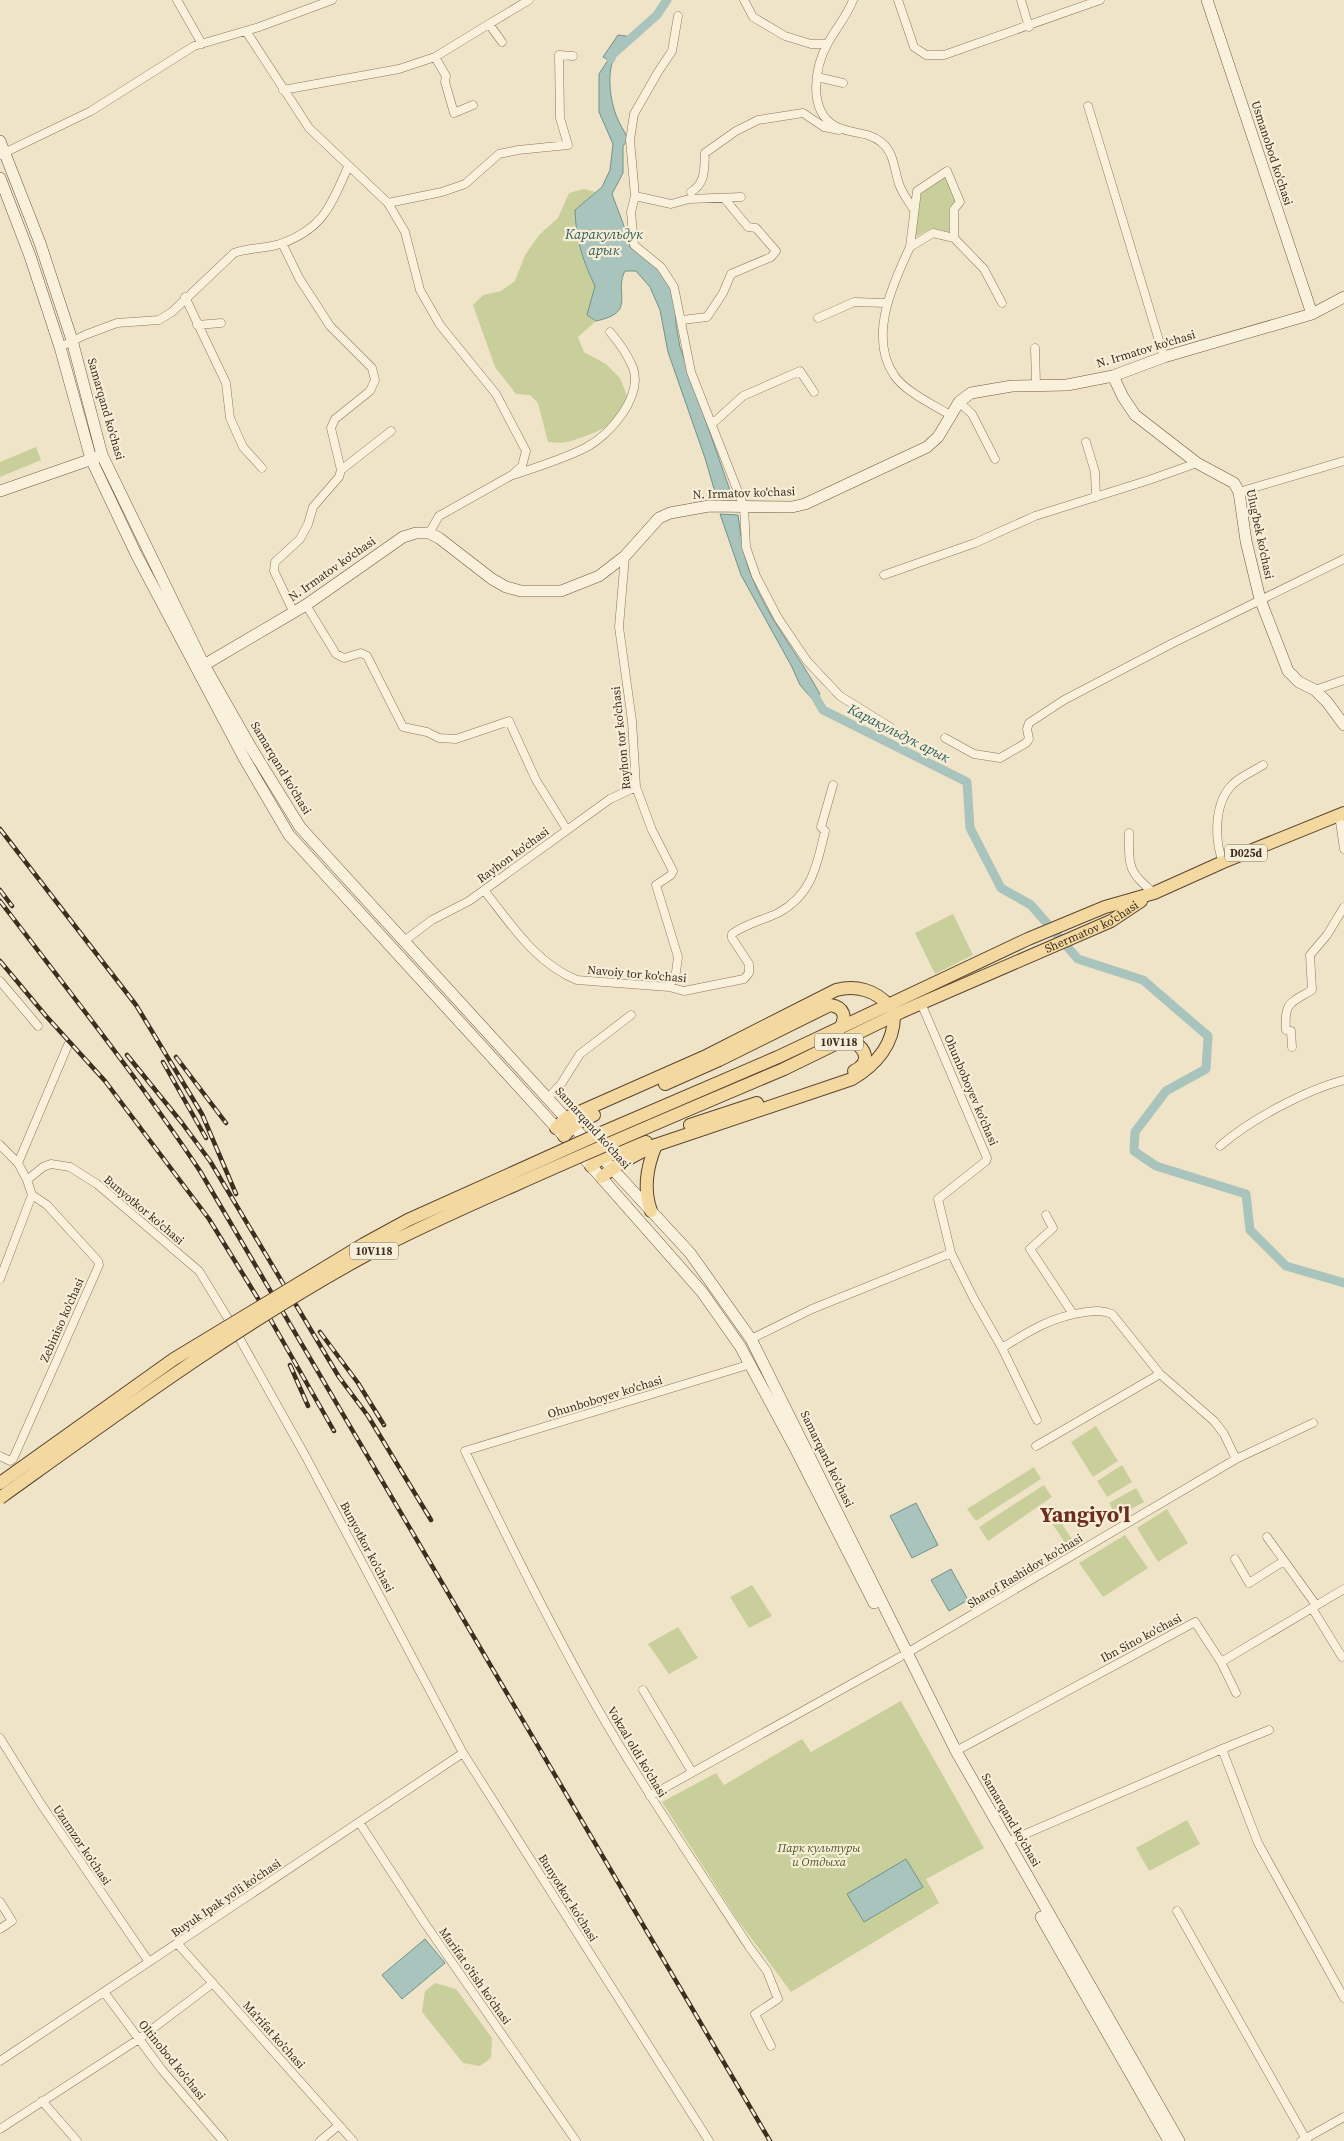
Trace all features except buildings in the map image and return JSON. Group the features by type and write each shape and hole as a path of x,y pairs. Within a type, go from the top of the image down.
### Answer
{"main road":[{"name":"Usmanobod ko'chasi","path":"1207,0 1312,314"},
{"name":"Samarqand ko'chasi","path":"0,141 3,154 40,243 72,340 97,457 151,558 204,665 252,751 300,827 690,1253 751,1340 805,1444 904,1655 1004,1844 1179,2141"},
{"name":"Samarqand ko'chasi","path":"0,178 30,256 97,457 136,554 244,758 290,835 602,1178 702,1292 752,1364 1004,1844 1169,2141"},
{"name":"N. Irmatov ko'chasi","path":"204,665 294,613 403,537 416,533 429,533 439,538 492,579 506,587 521,592 561,591 599,576 625,556 659,518 678,511 709,506 792,507 805,504 928,447 938,438 959,402 971,393 1036,384 1067,385 1113,376 1164,357 1312,314 1344,297"},
{"name":"Ulug'bek ko'chasi","path":"1113,376 1123,398 1135,415 1197,463 1234,483 1239,492 1246,541 1260,599 1288,671 1298,682 1315,690 1327,702 1344,725"},
{"path":"0,491 97,457"},
{"name":"Shermatov ko'chasi","path":"1025,941 1105,907 1154,893 1223,862 1342,814"},
{"name":"Shermatov ko'chasi","path":"1031,954 1111,921 1154,893"},
{"path":"1025,941 1031,954"},
{"name":"D025d","path":"891,1011 1025,941"},
{"name":"D025d","path":"891,1011 921,1003 1031,954"},
{"path":"560,1132 570,1122 836,990 854,988 868,991 878,996 891,1011 893,1029 882,1053 870,1068 852,1079 656,1145 612,1168 602,1178"},
{"path":"570,1122 586,1118 719,1060 830,1005 837,1006 842,1011 844,1019 843,1034 859,1045 864,1053 863,1063 856,1070 797,1091 721,1114 602,1158 591,1166"},
{"name":"10V118","path":"0,1498 181,1368 322,1280 369,1254 415,1230 598,1148 891,1011"},
{"name":"10V118","path":"0,1483 174,1359 364,1244 408,1220 598,1134 781,1063"},
{"path":"536,1106 548,1098"},
{"path":"651,1211 647,1201 647,1172 656,1145"}],"street":[{"path":"177,0 202,44"},
{"path":"3,154 91,111 194,46 246,31 332,0"},
{"path":"283,90 399,69 435,56 529,0"},
{"path":"744,0 753,17 785,36 811,44 827,44"},
{"path":"853,0 849,10 827,44 817,77 816,92 818,106 825,118 836,126 866,134 881,142 891,154 899,185 914,210"},
{"path":"898,0 914,47 926,55 944,55 1028,27 1100,0"},
{"path":"1021,0 1028,27"},
{"path":"678,16 672,51 634,114 630,140 635,196 631,212 634,245 661,267 674,287 691,372 744,507 746,547 756,576 778,618 802,654 840,696 890,727"},
{"path":"489,24 502,42"},
{"path":"246,31 309,128 388,203 405,232 420,290 440,325 496,394 526,451 522,466 512,475"},
{"path":"388,203 442,192 465,184 499,154 568,145 560,118 559,55 572,56"},
{"path":"435,56 446,76 445,82 454,113 473,105"},
{"path":"817,77 843,83"},
{"path":"1088,106 1164,357"},
{"path":"691,192 700,186 704,176 705,153 736,131 758,120 803,113 824,126 866,134"},
{"path":"60,347 72,340 117,323 159,320 172,312 185,297 234,253 244,249 282,243 317,224 324,216 348,167"},
{"path":"950,415 905,387 894,376 886,358 884,345 886,304 897,274 910,248 916,191 947,171 960,202 954,209 954,238"},
{"path":"635,196 671,204 689,199 741,197"},
{"path":"682,320 707,317 723,293 731,274 771,257 776,251 756,228 748,227 724,198"},
{"path":"910,248 933,233 954,238 984,269 1002,303"},
{"path":"282,243 299,278 330,326 372,368 374,380 370,391 335,420 331,428 341,470 339,477 313,507 308,524 300,539 276,562 274,571 294,613"},
{"path":"185,297 226,383 230,418 243,447 262,468"},
{"path":"818,318 854,302 886,304"},
{"path":"198,325 221,323"},
{"path":"429,533 439,516 512,475 587,447 618,423 633,394 633,369 610,332"},
{"path":"1035,348 1036,384"},
{"path":"712,424 743,396 800,371 814,392"},
{"path":"959,402 972,414 995,458"},
{"path":"341,470 391,431"},
{"path":"1086,442 1095,472 1096,497"},
{"path":"1239,492 1344,461"},
{"path":"884,575 975,543 1035,516 1197,463"},
{"name":"Rayhon tor ko'chasi","path":"625,556 619,627 632,721 636,788 652,830 674,871 656,885 678,957 676,972 669,987"},
{"path":"945,738 974,754 1000,758 1026,743 1029,739 1027,729 1029,723 1064,700 1260,599 1344,559"},
{"path":"306,605 336,654 344,658 361,653 366,656 403,727 427,732 448,740 456,739 509,720 536,780 567,830"},
{"path":"1315,690 1344,680"},
{"path":"824,692 831,687"},
{"path":"1223,862 1220,853 1218,828 1220,802 1233,784 1263,765"},
{"name":"Navoiy tor ko'chasi","path":"484,890 516,931 540,956 565,975 577,980 669,987 684,991 744,979 749,973 748,964 732,938 732,934 786,908 807,888 814,874 825,831 821,827 833,785"},
{"name":"Rayhon ko'chasi","path":"404,941 432,920 469,901 610,799 636,788"},
{"path":"1342,814 1344,849"},
{"path":"1129,833 1129,858 1135,879 1154,893"},
{"path":"1292,1047 1291,1031 1286,1030 1285,1013 1290,1004 1312,990 1310,955 1327,935 1344,907"},
{"path":"0,981 38,1026"},
{"name":"Ohunboboyev ko'chasi","path":"921,1003 988,1158 938,1199 951,1253 1002,1348 1037,1420"},
{"path":"548,1098 561,1084 580,1054 589,1045 631,1016"},
{"path":"18,1162 68,1044"},
{"path":"1220,1146 1253,1122 1322,1086 1344,1080"},
{"path":"0,1145 18,1162 32,1195 0,1279"},
{"name":"Bunyotkor ko'chasi","path":"27,1180 43,1167 52,1164 70,1167 97,1184 199,1271 232,1325 306,1457 463,1753 709,2141"},
{"name":"Zebiniso ko'chasi","path":"0,1456 10,1461 13,1459 99,1265 98,1261 47,1205 32,1195"},
{"path":"1046,1215 1053,1228 1030,1249 1072,1314"},
{"path":"751,1340 819,1306 951,1253"},
{"path":"1002,1348 1038,1326 1072,1314 1100,1311 1112,1314 1160,1374 1214,1421 1224,1434 1236,1459"},
{"name":"Ohunboboyev ko'chasi","path":"465,1451 752,1364"},
{"path":"1036,1446 1160,1374"},
{"name":"Sharof Rashidov ko’chasi","path":"650,1796 904,1655 1236,1459 1314,1423"},
{"name":"Vokzal oldi ko'chasi","path":"465,1451 532,1590 596,1706 650,1796 767,1971 778,1999 755,2014 771,2046"},
{"path":"1267,1537 1314,1606 1342,1657"},
{"path":"1235,1559 1249,1583 1284,1561"},
{"path":"1236,1692 1221,1662 1344,1589"},
{"name":"Ibn Sino ko'chasi","path":"956,1751 1195,1622 1221,1662"},
{"path":"643,1690 692,1772"},
{"path":"1004,1844 1269,1730"},
{"name":"Uzumzor ko'chasi","path":"0,1738 41,1804 149,1962"},
{"path":"1222,1749 1258,1843 1344,1998"},
{"name":"Buyuk Ipak yo'li ko'chasi","path":"0,2061 463,1753"},
{"name":"Marifat o'tish ko'chasi","path":"359,1822 424,1922 576,2141"},
{"path":"0,1902 12,1921 0,1929"},
{"path":"1177,1911 1305,2140 1344,2117"},
{"name":"Ma'rifat ko'chasi","path":"177,1943 353,2141"},
{"path":"0,2129 42,2100 139,2039 213,1983"},
{"name":"Oltinobod ko'chasi","path":"104,1992 162,2070 223,2141"},
{"path":"42,2100 77,2141"},
{"path":"320,2141 338,2125"}],"green space":[{"path":"945,177 955,201 949,207 949,232 932,228 914,238 921,194"},
{"path":"584,189 595,192 575,210 575,220 580,249 586,268 595,286 587,315 596,321 578,337 584,352 606,364 620,378 627,396 616,419 606,427 570,441 548,442 538,403 530,395 516,394 495,367 473,305 483,295 501,291 515,281 525,255 539,235 558,218 569,193"},
{"path":"36,447 41,460 0,477 0,462"},
{"path":"953,914 973,955 935,974 915,933"},
{"path":"1096,1426 1118,1461 1093,1477 1071,1442"},
{"path":"1122,1465 1132,1482 1107,1497 1097,1481"},
{"path":"1034,1467 1041,1479 976,1521 967,1509"},
{"path":"1044,1485 1052,1497 988,1541 979,1527"},
{"path":"1136,1488 1144,1502 1117,1517 1109,1503"},
{"path":"1049,1505 1076,1545 1070,1550 1042,1509"},
{"path":"1167,1509 1188,1543 1158,1562 1137,1528"},
{"path":"1125,1535 1148,1568 1103,1597 1079,1563"},
{"path":"752,1585 772,1616 749,1628 730,1597"},
{"path":"678,1627 698,1658 669,1674 648,1644"},
{"name":"Парк культуры и Отдыха","path":"901,1701 984,1848 926,1879 939,1903 791,1992 737,1919 662,1802 716,1773 724,1785 802,1739 811,1752"},
{"path":"1187,1820 1200,1844 1149,1871 1136,1848"},
{"path":"435,1983 456,1989 492,2038 491,2058 480,2066 463,2063 422,2012 425,1991"}],"water":[{"name":"Каракульдук арык","path":"618,35 633,37 618,50 610,73 610,91 614,107 617,118 628,140 623,146 623,173 612,194 630,247 664,272 675,295 676,325 680,347 733,499 717,499 705,458 668,352 660,310 650,287 636,271 625,271 621,287 622,301 617,313 596,321 587,315 595,286 580,249 575,210 602,187 610,170 613,144 599,112 599,74 608,60 603,57"},
{"name":"Каракульдук арык","path":"720,514 738,515 748,568 765,606 820,694 814,701 800,685 741,575"},
{"path":"916,1503 938,1545 912,1558 890,1516"},
{"path":"951,1569 968,1600 949,1611 931,1580"},
{"path":"906,1859 923,1887 864,1922 847,1894"},
{"path":"425,1939 445,1963 402,1999 382,1975"}],"waterway":[{"name":"Каракульдук арык","path":"611,59 612,55 657,15 667,0"},
{"name":"Каракульдук арык","path":"810,688 823,710 967,782 970,828 1001,888 1031,905 1078,959 1143,980 1208,1036 1206,1069 1166,1091 1135,1132 1134,1151 1156,1166 1246,1194 1250,1230 1286,1266 1344,1283"}],"railway":[{"path":"0,829 136,1005 202,1114 236,1194"},
{"path":"0,890 12,906"},
{"path":"0,901 127,1068 200,1171 770,2141"},
{"path":"0,961 46,1016 105,1081 209,1219 265,1310 334,1431"},
{"path":"127,1055 210,1161 339,1377 368,1416 431,1520"},
{"path":"176,1057 226,1123"},
{"path":"163,1062 206,1138"},
{"path":"320,1332 358,1383 384,1425"},
{"path":"290,1365 308,1406"}],"district":[{"name":"Yangiyo'l","path":"1085,1514"}]}
